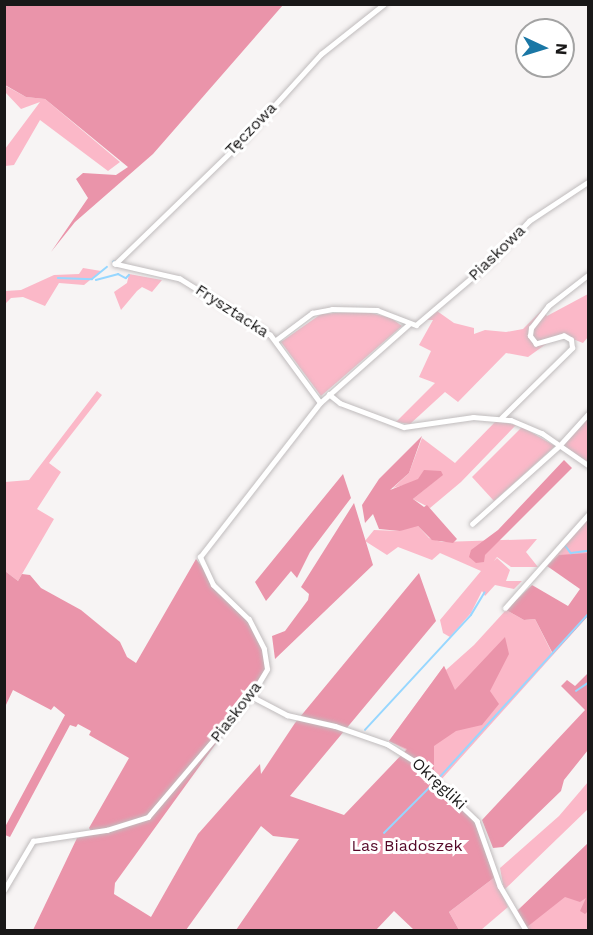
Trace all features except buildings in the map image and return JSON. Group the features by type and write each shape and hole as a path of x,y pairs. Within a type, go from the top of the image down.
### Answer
{"street":[{"name":"Tęczowa","path":"114,264 243,140 321,54 384,4"},
{"name":"Piaskowa","path":"4,890 33,841 107,830 148,817 251,696 267,669 264,649 249,620 213,585 200,558 329,394 408,325 416,325 465,284 529,221 588,182"},
{"name":"Frysztacka","path":"114,264 187,282 276,340 320,403"},
{"path":"501,418 572,348 573,342 567,336 538,345 530,336 536,319 559,297 588,275"},
{"path":"276,340 312,313 332,309 377,310 408,325"},
{"path":"329,394 340,403 404,427 473,417 501,418 525,424 588,465"},
{"path":"472,524 560,445 588,414"},
{"path":"505,608 588,515"},
{"name":"Okręgliki","path":"251,696 287,715 335,726 387,744 416,762 477,821 500,886 526,930"}],"shaded area":[{"path":"4,85 26,97 45,99 120,162 108,171 40,120 14,165 5,166 5,149 40,102 21,109 5,92"},
{"path":"83,268 101,271 84,285 59,283 45,306 23,297 11,298 5,304 5,291 21,290 54,275 79,274"},
{"path":"129,274 162,280 152,292 142,287 121,310 114,292 127,283"},
{"path":"588,294 588,337 583,343 560,334 528,357 506,353 458,402 445,392 410,424 396,422 435,383 419,377 431,351 419,345 433,320 427,320 437,311 454,323 474,328 474,334 485,330 506,332 523,329 542,310 547,316"},
{"path":"363,311 391,318 402,326 321,396 281,342 321,314"},
{"path":"97,391 102,395 49,463 61,472 37,509 54,519 18,581 5,571 5,482 29,480"},
{"path":"588,411 588,462 562,445"},
{"path":"496,421 516,425 461,482 430,508 413,499 442,475 393,488 409,473 422,438 455,463"},
{"path":"522,427 555,446 494,501 472,477"},
{"path":"587,519 588,580 547,566"},
{"path":"407,526 418,526 429,538 442,542 537,539 526,552 538,567 511,567 497,557 494,561 497,558 510,570 506,581 522,581 514,589 495,585 485,596 482,591 471,613 450,637 443,633 440,620 481,571 440,553 432,560 398,547 387,555 365,541 374,530 400,531"},
{"path":"506,610 524,620 535,619 552,653 588,616 440,781 406,750 389,741 444,666 446,670 474,645"},
{"path":"588,782 588,809 504,890 500,868 559,816"},
{"path":"588,845 588,930 529,930 517,911"},
{"path":"495,877 508,907 481,930 459,930 449,912"}],"green space":[{"path":"4,5 283,5 153,154 75,222 51,252 88,198 76,179 83,173 116,175 128,167 45,99 26,97 5,85"},
{"path":"422,436 409,473 390,490 418,479 424,470 441,471 443,475 413,499 424,507 427,505 457,539 453,543 432,540 418,526 400,531 379,529 373,514 365,523 362,505 379,479"},
{"path":"564,460 572,468 485,555 484,562 476,563 469,557 471,550 498,530"},
{"path":"343,474 351,498 310,552 297,578 291,571 266,601 255,582"},
{"path":"354,503 373,565 275,659 272,636 285,631 308,600 309,594 301,587"},
{"path":"588,553 588,616 553,654 535,619 524,620 506,610 532,585 568,606 580,589 547,566 559,555"},
{"name":"Las Biadoszek","path":"196,559 229,602 249,620 263,645 268,664 262,680 115,883 114,894 151,917 198,834 260,764 261,774 295,723 419,573 436,621 290,796 344,815 407,749 389,741 444,666 455,690 505,637 509,654 490,691 499,704 482,725 456,731 434,746 434,781 480,826 495,877 449,912 459,930 414,930 394,911 376,930 236,930 299,839 273,836 261,826 186,930 33,930 77,838 93,834 89,828 129,758 89,735 91,731 78,724 76,727 70,725 10,837 5,835 5,827 65,715 54,706 51,710 13,690 5,707 5,571 18,581 22,574 30,575 41,588 81,610 120,642 127,657 136,663"},
{"path":"588,673 588,750 564,780 561,791 503,847 493,848 482,820 585,710 561,686 567,680 575,686"},
{"path":"588,843 588,911 585,914 580,911 586,898 580,902 565,897 527,927 517,911"}],"waterway":[{"path":"58,278 92,279 107,267"},
{"path":"96,280 118,274 126,278 129,275"},
{"path":"565,545 571,553 588,551"},
{"path":"365,730 471,615 484,593"},
{"path":"439,778 588,614"},
{"path":"576,691 588,683"},
{"path":"384,833 434,783"}]}
